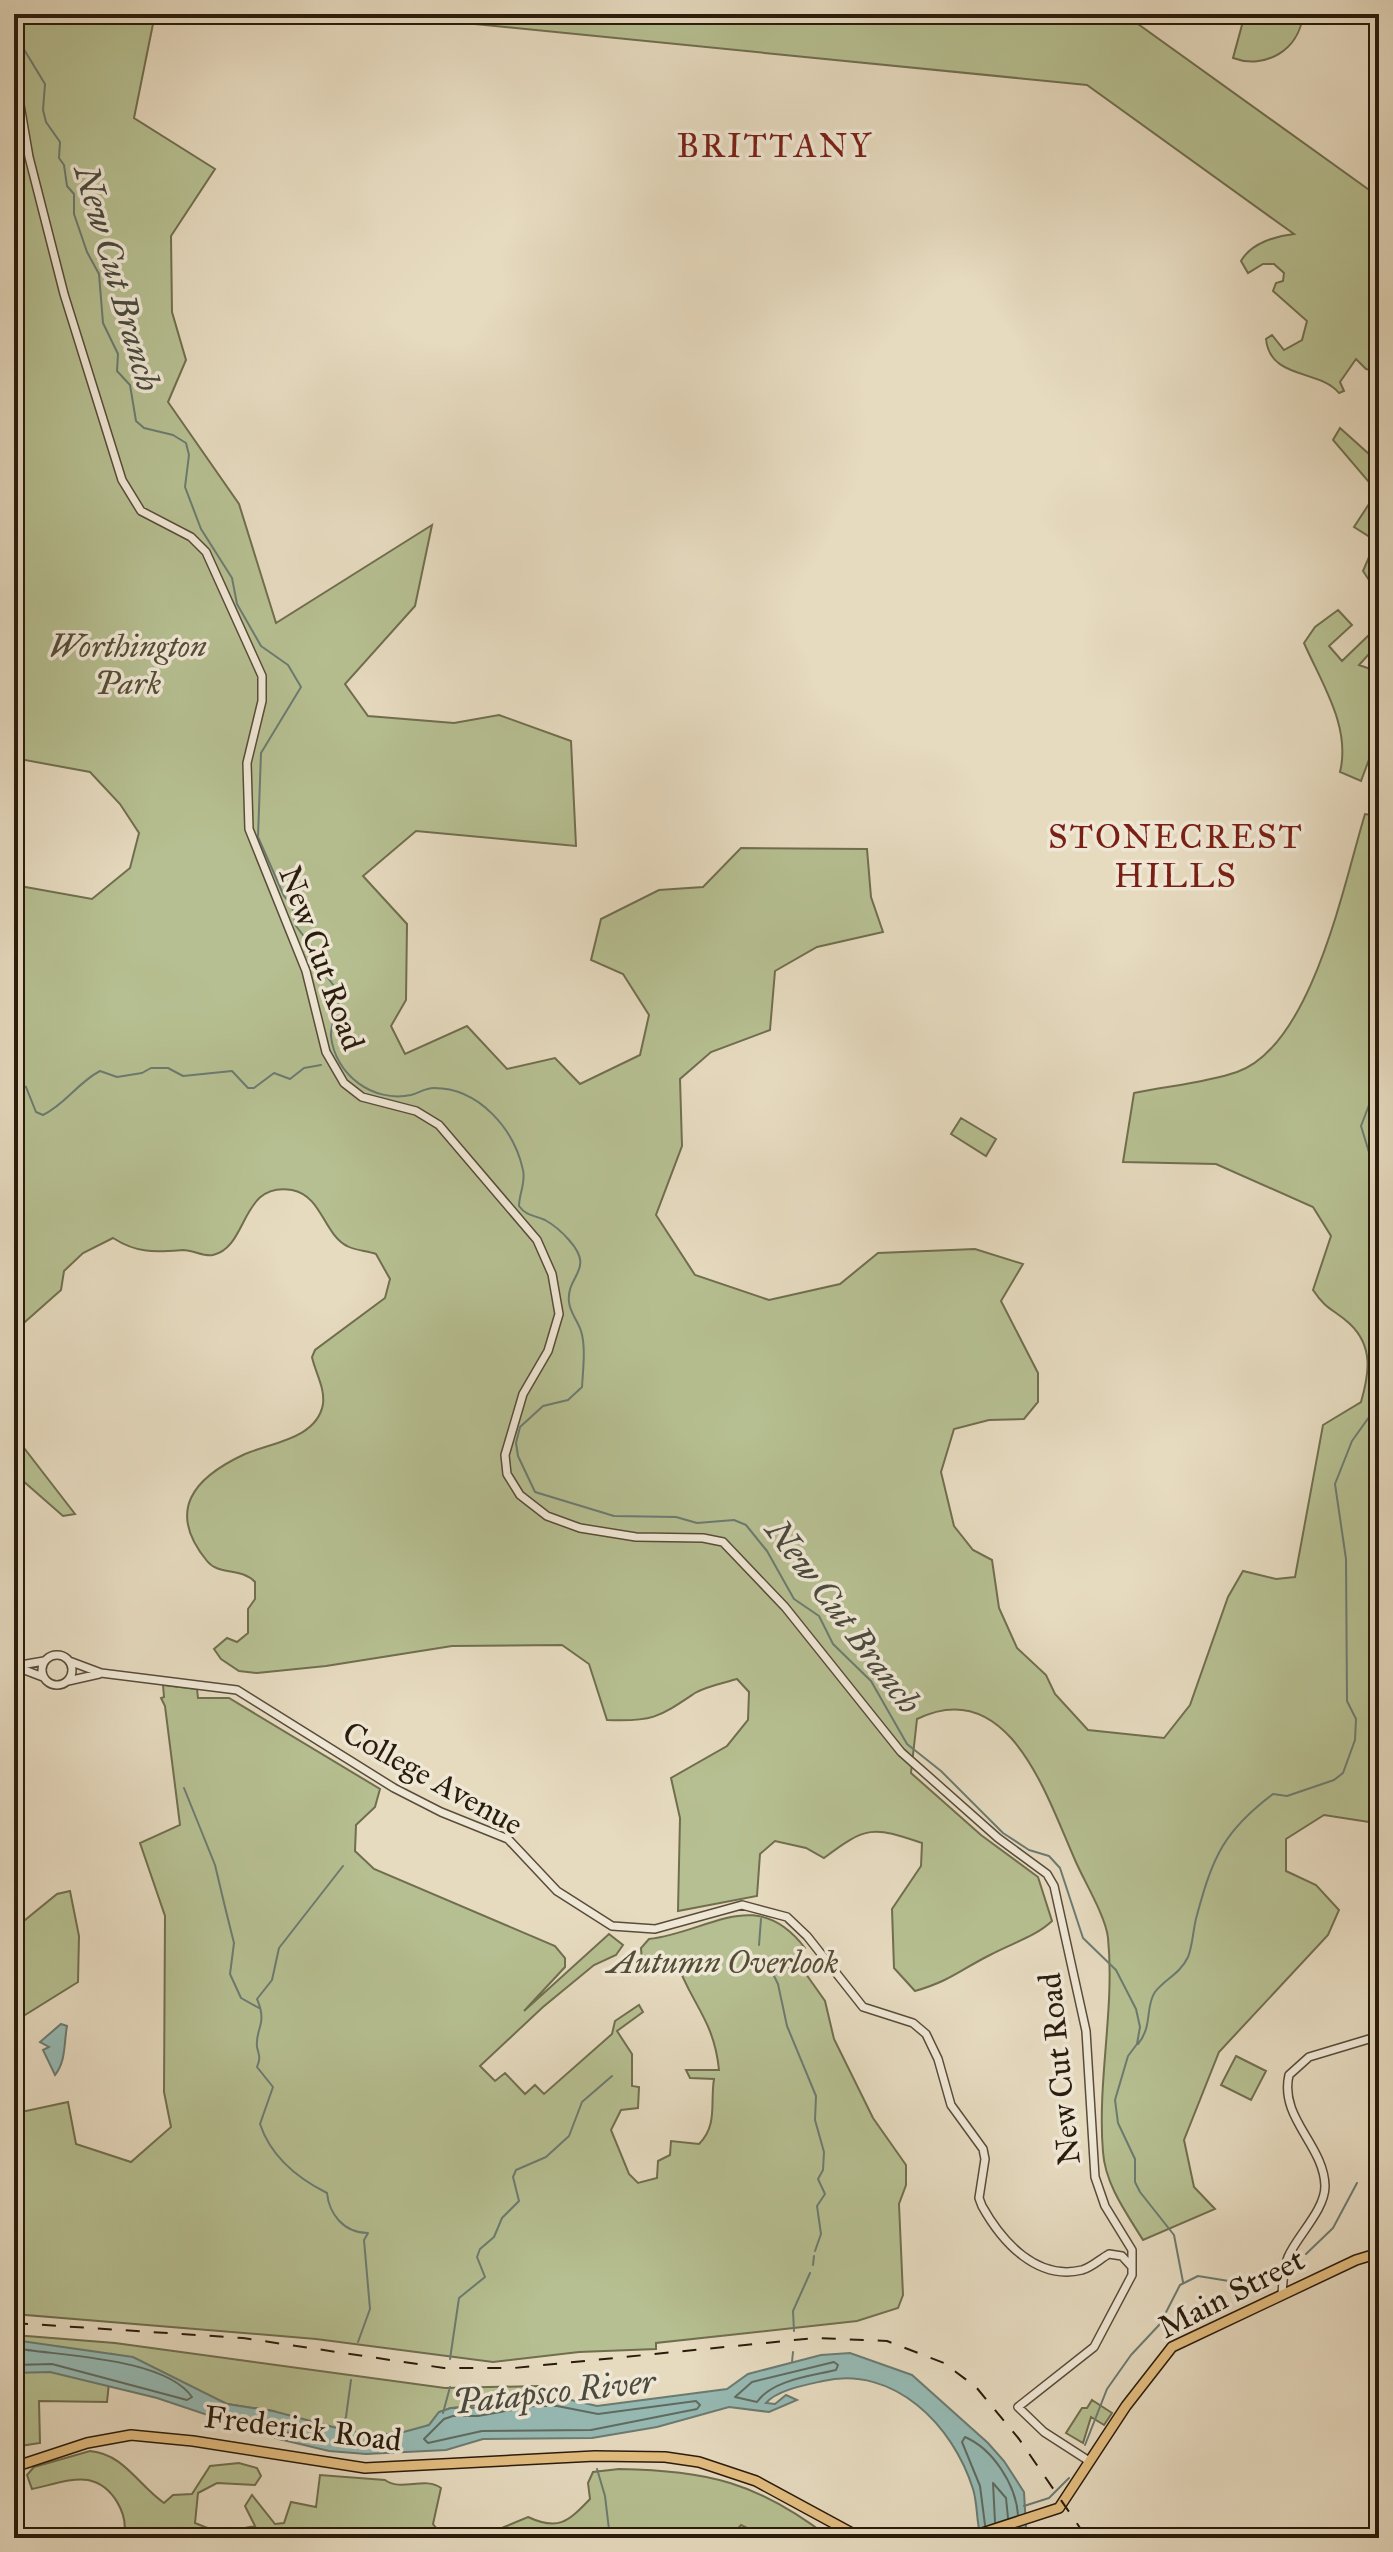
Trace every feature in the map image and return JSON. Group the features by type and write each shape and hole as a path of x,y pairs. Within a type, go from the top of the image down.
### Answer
{"main road":[{"name":"Main Street","path":"969,2538 1059,2508 1161,2358 1172,2347 1282,2294 1379,2253"},
{"name":"Frederick Road","path":"14,2467 76,2446 131,2435 365,2468 595,2456 665,2457 699,2462 756,2481 861,2538"}],"street":[{"name":"New Cut Road","path":"14,70 29,157 60,282 84,369 122,480 141,511 191,537 206,552 262,676 262,701 246,774 249,829 306,971 326,1052 344,1083 362,1097 416,1111 439,1125 537,1240 547,1260 559,1314 556,1332 523,1394 505,1455 507,1474 520,1495 563,1524 636,1537 703,1538 723,1542 793,1616 901,1752 998,1838 1047,1874 1059,1900 1082,2005 1095,2177 1105,2206 1132,2250 1131,2266"},
{"name":"College Avenue","path":"14,1666 60,1655 101,1673 237,1690 394,1788 441,1812 508,1839 557,1891 612,1926 640,1931 655,1929 742,1905 787,1917 807,1936 863,2007 913,2023 926,2034 938,2059 951,2105 983,2149 985,2159 979,2198 982,2206 1022,2255 1050,2271 1080,2270 1114,2253 1131,2266"},
{"path":"43,1677 44,1661"},
{"path":"68,1681 72,1667 69,1661"},
{"name":"College Avenue","path":"14,1666 43,1677 54,1685 101,1673"},
{"path":"1282,2294 1287,2260 1321,2200 1325,2184 1312,2148 1290,2106 1289,2075 1309,2057 1379,2036"},
{"path":"1089,2461 1044,2432 1018,2407 1094,2347 1131,2279 1131,2266"}],"green space":[{"name":"Worthington Park","path":"14,14 155,14 134,118 215,169 171,236 172,312 186,360 168,402 239,504 276,623 432,525 415,606 345,684 368,716 454,723 499,715 571,741 576,846 416,831 363,876 407,924 406,1000 391,1026 405,1054 467,1026 507,1069 555,1058 580,1084 640,1055 649,1015 623,974 591,960 601,919 659,890 703,887 741,848 867,849 871,897 883,932 817,947 775,971 770,1030 711,1052 680,1079 682,1146 656,1215 695,1275 769,1300 840,1284 878,1253 975,1249 1023,1264 1001,1301 1038,1373 1038,1402 1024,1419 989,1420 954,1429 941,1472 954,1526 973,1550 992,1560 999,1608 1017,1648 1046,1675 1055,1694 1088,1730 1164,1738 1190,1705 1228,1597 1243,1571 1276,1579 1295,1577 1323,1425 1361,1402 1368,1361 1363,1342 1350,1324 1313,1290 1331,1236 1313,1207 1216,1164 1123,1162 1134,1093 1237,1072 1263,1056 1286,1030 1305,997 1321,959 1365,814 1379,816 1379,1828 1369,1822 1324,1815 1286,1839 1286,1871 1316,1885 1339,1910 1328,1935 1219,2052 1184,2140 1194,2187 1215,2209 1143,2240 1112,2187 1103,2152 1102,2125 1110,1965 1106,1929 1037,1776 1020,1749 1000,1727 977,1713 949,1710 917,1719 911,1773 981,1835 1038,1877 1052,1921 1031,1936 946,1979 915,1991 894,1968 892,1909 921,1866 922,1843 892,1834 870,1832 850,1840 824,1858 806,1848 775,1841 760,1854 757,1896 678,1911 680,1818 671,1778 727,1746 748,1720 749,1692 737,1679 700,1691 673,1708 646,1719 607,1720 589,1664 562,1645 452,1646 326,1666 257,1673 239,1671 221,1659 214,1649 227,1638 237,1642 248,1633 248,1609 255,1599 255,1582 243,1574 212,1566 207,1561 188,1527 187,1512 191,1498 199,1485 227,1463 291,1438 312,1425 323,1404 312,1357 315,1350 385,1298 390,1279 376,1254 350,1247 332,1233 310,1199 292,1190 275,1190 263,1195 225,1250 213,1255 183,1250 139,1249 113,1238 83,1253 64,1271 61,1290 17,1329 14,1349 14,885 92,899 130,868 139,833 120,804 90,772 14,758"},
{"path":"374,14 1124,14 1379,197 1379,372 1366,369 1356,359 1340,382 1344,391 1339,393 1331,385 1286,368 1276,361 1266,339 1272,335 1284,350 1302,340 1307,321 1273,291 1276,283 1283,281 1284,273 1274,264 1263,264 1248,273 1241,261 1257,245 1294,234 1087,85"},
{"path":"1245,14 1303,15 1295,38 1288,47 1268,59 1245,61 1233,58"},
{"path":"1340,428 1379,463 1379,567 1371,583 1363,571 1376,541 1354,527 1369,504 1369,482 1333,440"},
{"path":"1338,610 1352,625 1329,646 1342,661 1371,633 1379,643 1359,665 1379,672 1379,758 1370,757 1361,781 1340,772 1342,739 1338,722 1304,643 1315,627"},
{"path":"961,1118 996,1139 986,1156 951,1134"},
{"path":"14,1435 75,1514 63,1516 14,1473"},
{"name":"Autumn Overlook","path":"163,1685 197,1689 198,1698 229,1698 380,1789 375,1807 356,1825 355,1851 374,1869 555,1946 565,1958 565,1967 524,2011 609,1934 623,1945 616,1955 594,1965 543,2007 480,2066 495,2081 505,2073 525,2094 535,2085 544,2094 612,2034 615,2021 639,2005 643,2012 617,2031 632,2054 632,2086 639,2087 638,2108 621,2110 611,2130 629,2174 638,2183 657,2178 658,2161 670,2155 671,2141 699,2144 705,2137 711,2121 714,2079 690,2078 686,2070 719,2070 707,2023 675,1957 642,1962 641,1948 649,1939 732,1917 750,1915 769,1919 787,1929 805,1948 782,1966 806,1974 825,2001 834,2039 873,2118 906,2165 906,2185 899,2204 903,2295 898,2308 857,2321 656,2343 656,2349 579,2352 493,2362 316,2339 14,2314 14,2110 26,2111 68,2102 76,2144 131,2162 171,2127 164,2092 165,1916 140,1843 180,1825 165,1706 161,1698 164,1697"},
{"path":"70,1891 79,1936 78,1982 17,2020 14,2044 14,1929 57,1894"},
{"path":"1236,2056 1266,2071 1251,2100 1221,2085"},
{"path":"14,2335 115,2343 445,2388 539,2386 558,2397 451,2408 439,2412 429,2425 415,2431 370,2436 300,2421 273,2411 227,2404 112,2354 107,2402 39,2401 40,2443 14,2447"},
{"path":"1092,2400 1112,2413 1104,2425 1091,2417 1083,2443 1066,2433 1082,2408 1087,2408"},
{"path":"90,2451 102,2453 122,2464 164,2503 173,2495 192,2494 210,2466 239,2463 257,2468 261,2476 255,2485 217,2483 198,2493 195,2523 220,2533 255,2526 245,2506 252,2495 275,2524 284,2523 291,2502 316,2507 320,2475 385,2480 398,2485 428,2483 441,2488 433,2524 444,2538 123,2538 122,2511 112,2495 97,2483 75,2480 32,2489 27,2475 34,2467"},
{"path":"619,2469 680,2473 731,2483 779,2504 830,2538 768,2538 741,2525 730,2538 504,2538 497,2530 528,2517 547,2523 562,2522 590,2499 588,2483 593,2472"}],"water":[{"path":"61,2024 67,2026 65,2045 55,2075 43,2050 49,2047 40,2042"},
{"name":"Patapsco River","path":"14,2340 133,2357 227,2404 273,2411 348,2431 389,2436 429,2425 439,2412 451,2408 477,2408 558,2397 597,2406 727,2389 748,2374 821,2355 850,2353 912,2375 988,2443 1024,2492 1026,2527 1031,2538 981,2538 973,2489 951,2443 917,2405 896,2391 874,2382 849,2378 823,2381 771,2398 766,2403 775,2404 786,2395 797,2400 769,2412 729,2407 657,2427 592,2438 483,2439 446,2450 366,2454 329,2451 279,2439 157,2398 50,2372 14,2373"}],"waterway":[{"name":"New Cut Branch","path":"14,33 45,84 43,110 46,122 60,142 59,158 64,165 67,186 74,194 74,214 87,252 99,274 103,323 118,354 117,371 130,385 136,421 144,428 173,435 186,443 189,455 185,487 201,529 232,578 237,604 261,646 288,665 301,687 261,753 258,837 284,896 292,906 296,926 319,956 325,974 340,994 331,1036 340,1063 358,1083 383,1095 411,1095 434,1088 466,1095 480,1103 503,1126 518,1155 524,1174 519,1206 558,1229 577,1250 580,1266 569,1293 569,1302 583,1337 582,1387 568,1400 543,1406 520,1427 516,1443 518,1456 535,1492 614,1516 676,1517 697,1523 734,1520 746,1525 767,1551 794,1599 819,1616 833,1644 871,1681 907,1744 941,1771 1003,1833 1029,1850 1049,1856 1060,1868 1083,1938 1116,1970 1136,2009 1140,2027 1137,2044 1128,2056 1115,2100 1118,2123 1135,2159 1135,2182 1174,2235 1183,2282"},
{"path":"14,1082 26,1087 36,1112 43,1115 100,1071 117,1077 142,1073 151,1068 168,1068 183,1076 232,1071 248,1088 254,1088 274,1073 290,1079 304,1068 321,1065"},
{"path":"1379,1101 1369,1105 1361,1126 1379,1185"},
{"path":"1138,2044 1146,2030 1155,1992 1181,1968 1188,1957 1209,1876 1232,1833 1273,1794 1287,1796 1334,1780 1343,1773 1355,1740 1356,1719 1347,1701 1346,1559 1335,1484 1352,1441 1379,1403"},
{"path":"184,1788 215,1865 234,1943 230,1974 241,1998 259,2008"},
{"path":"343,1866 279,1948 272,1980 257,1999 261,2015 257,2067 273,2087 260,2124 271,2147 305,2181 327,2193 334,2214 345,2226 368,2233 364,2240 370,2309 358,2342"},
{"path":"759,1945 761,1919"},
{"path":"765,1958 778,1984 787,2026 816,2096 815,2120 824,2152 823,2170 818,2179 825,2194 817,2206 821,2234 815,2251"},
{"path":"450,2359 459,2298 485,2277 477,2257 480,2249 494,2237 502,2218 519,2201 513,2177 516,2170 546,2157 569,2136 582,2102 612,2076"},
{"path":"1306,2254 1333,2228 1357,2183"},
{"path":"813,2265 814,2256"},
{"path":"794,2331 793,2311 810,2273"},
{"path":"1085,2445 1107,2389 1131,2355 1160,2324 1180,2285 1198,2276 1241,2283"},
{"path":"792,2362 793,2352"},
{"path":"340,2428 346,2417 351,2380"},
{"path":"443,2413 450,2387"},
{"path":"597,2469 605,2496 610,2538"},
{"path":"1024,2506 1049,2498 1069,2478"}],"railway":[{"path":"14,2323 243,2338 444,2368 514,2368 815,2338 887,2341 944,2363 976,2387 1019,2439 1087,2538"}],"district":[{"name":"BRITTANY","path":"775,145"},
{"name":"STONECREST HILLS","path":"1176,856"}]}
